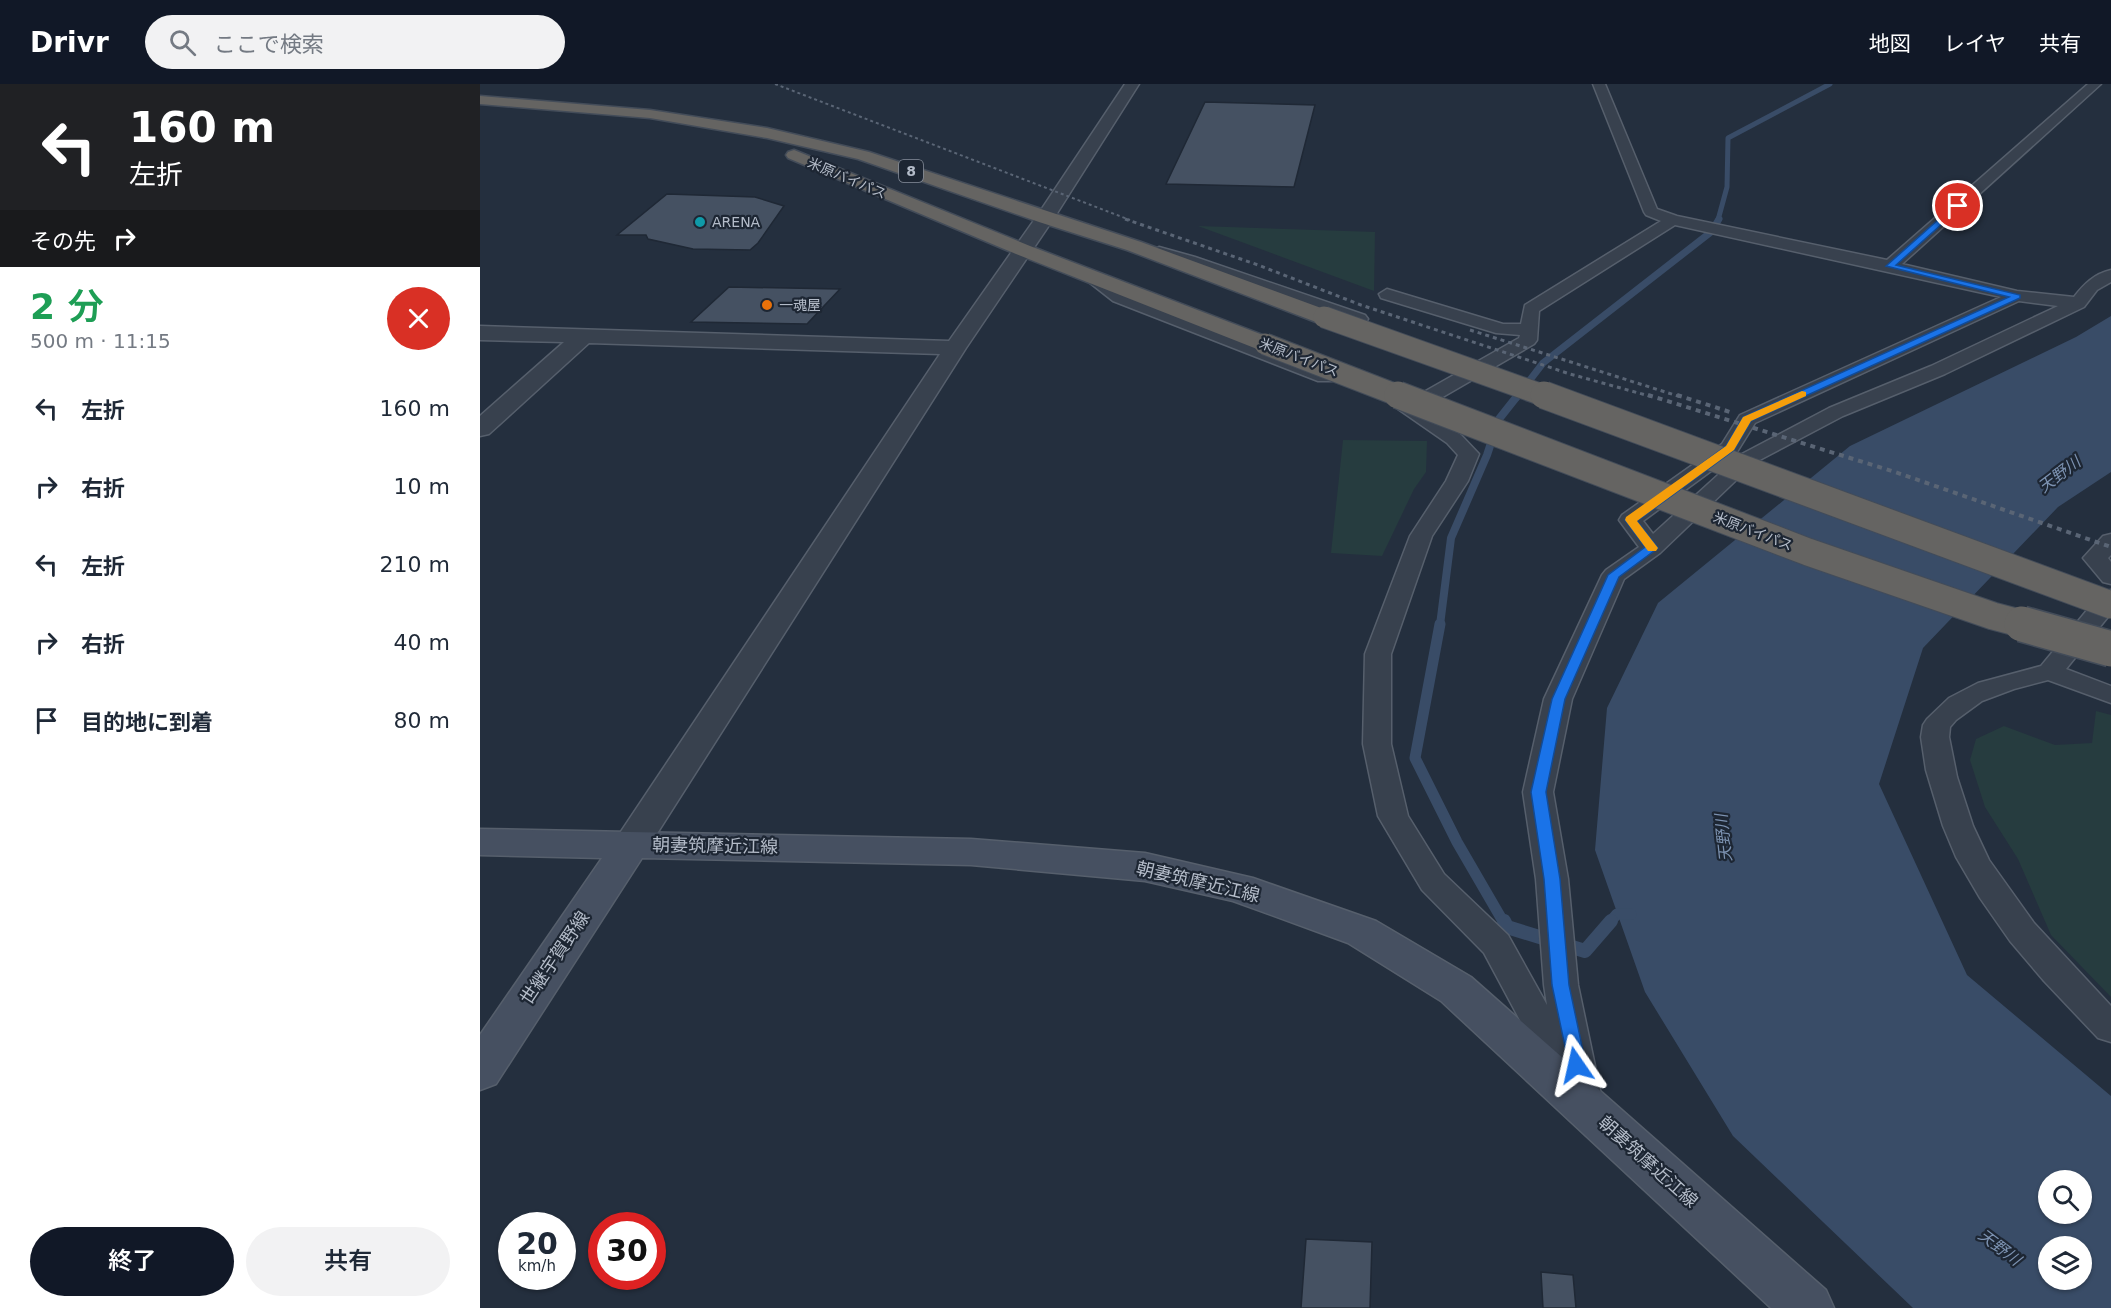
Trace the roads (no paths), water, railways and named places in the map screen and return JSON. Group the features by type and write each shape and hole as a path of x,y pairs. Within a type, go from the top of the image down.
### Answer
{"highway":[{"name":"米原バイパス","path":"480,102 650,114 800,140 890,163 1045,218 1134,246 2111,605"},
{"name":"米原バイパス","path":"480,102 635,118 742,139 810,161 1023,250 1808,552 1993,616 2111,649"},
{"path":"1993,616 2111,662"}],"main road":[{"name":"朝妻筑摩近江線","path":"480,842 982,853 1145,867 1239,888 1362,932 1456,989 1808,1308"},
{"name":"世継宇賀野線","path":"480,1071 630,844"}],"street":[{"path":"630,844 955,348 1045,218 1132,84"},
{"path":"1599,84 1651,212 1673,220 1890,266 2017,297 2078,303"},
{"path":"1890,266 2095,84"},
{"path":"1408,409 1528,340 1531,309 1673,220"},
{"path":"1134,246 1188,260 1488,364"},
{"path":"1584,1104 1561,985 1552,879 1538,792 1558,699 1614,575 1652,548 1747,459 1836,412 1938,370 2078,303 2091,286 2111,275"},
{"path":"1091,276 1119,297 1408,409 1455,439 1469,454 1457,481 1421,536 1378,654 1377,744 1394,816 1433,882 1496,944 1584,1104"},
{"path":"1387,294 1502,328 1529,330"},
{"path":"1652,548 1630,520 1730,448 1747,419 2017,297"},
{"path":"480,333 955,348"},
{"path":"480,429 489,413 584,336"},
{"path":"2111,541 2095,558 2111,577"},
{"path":"2050,672 2111,597"},
{"path":"2111,694 2050,672 2019,678 1977,693 1947,711 1935,727 1937,764 1976,866 2033,948 2111,1028"}],"water":[{"name":"天野川","path":"2111,316 2111,472 2058,507 1923,648 1879,784 1967,975 2111,1096 2111,1308 1913,1308 1733,1136 1645,992 1595,850 1607,708 1658,603 1850,446 2076,337"}],"waterway":[{"path":"1718,220 1727,187 1728,138 1830,84"},
{"path":"1517,397 1543,363 1711,232 1719,219"},
{"path":"1440,625 1451,538 1487,455 1499,419 1518,395"},
{"path":"1440,624 1415,758 1457,842 1504,923"},
{"path":"1609,923 1617,914 1631,914"},
{"path":"1504,921 1507,927 1585,951 1611,921"}],"railway":[{"path":"775,84 1130,220"},
{"path":"1125,219 1258,265 1361,305 1570,374 1653,397"},
{"path":"1470,330 1681,397"},
{"path":"1648,395 1895,472 2111,547"},
{"path":"1677,395 1730,412"}],"place":[{"name":"ARENA","path":"700,222"},
{"name":"一魂屋","path":"767,305"}]}
